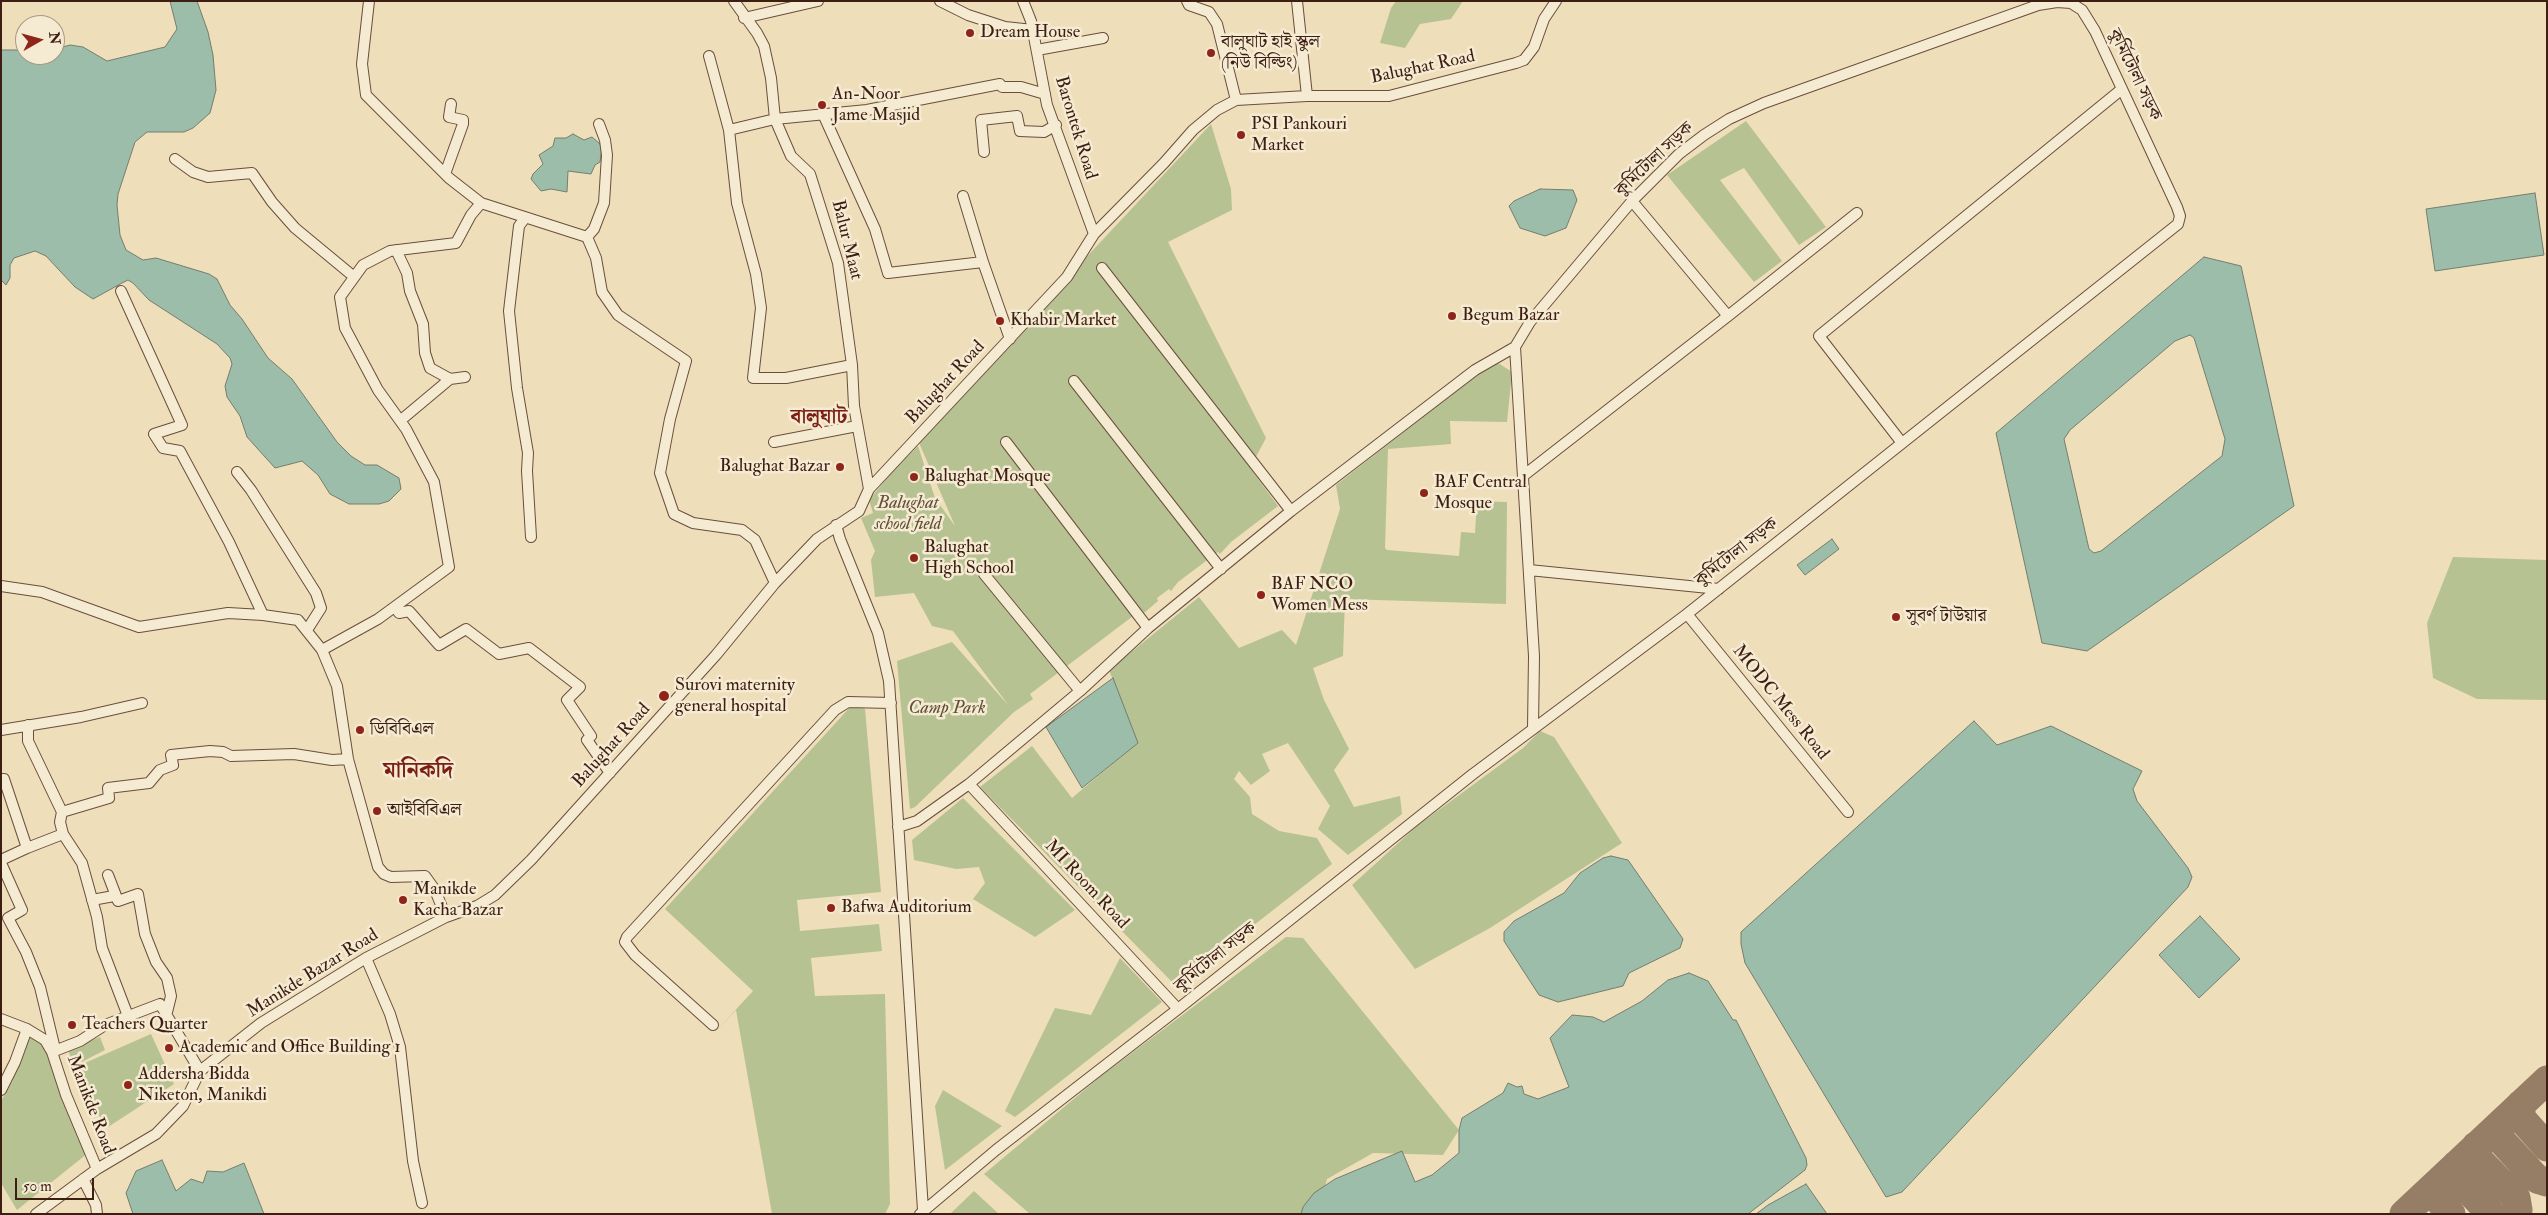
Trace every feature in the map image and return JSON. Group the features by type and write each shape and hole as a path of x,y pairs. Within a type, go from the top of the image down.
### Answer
{"street":[{"path":"369,1 362,64 366,95 445,174 481,203 587,237 596,258 602,292 618,315 686,361 670,419 660,473 674,514 693,523 742,530 755,540 775,583"},
{"name":"Balur Maat","path":"734,1 764,46 771,78 775,119 791,156 810,174 838,263 852,365 857,426 869,489"},
{"path":"744,18 818,1"},
{"path":"940,1 968,15 1005,26 1033,30"},
{"name":"Barontek Road","path":"1022,1 1033,30 1045,94 1080,200 1094,234"},
{"path":"1187,1 1189,5 1209,12 1217,24 1236,100"},
{"path":"1297,1 1307,96"},
{"name":"Balughat Road","path":"446,917 477,906 495,895 531,860 716,655 775,583 817,539 859,510 869,489 1067,276 1094,234 1164,163 1193,130 1217,110 1236,100 1307,96 1389,96 1516,63 1524,60 1534,47 1544,19 1556,1"},
{"name":"কুর্মিটোলা সড়ক","path":"922,1212 996,1150 1178,1009 1533,728 1687,614 2178,224 2180,216 2089,20 2082,10 2072,2 2038,5 1764,103 1730,119 1704,135 1679,154 1632,201 1562,282 1530,322 1515,346"},
{"path":"1037,50 1103,38"},
{"path":"710,56 729,130 737,203 756,274 762,308 753,378 786,378 852,365"},
{"path":"729,130 775,119 867,110 1000,84 1002,87 1021,87 1045,94"},
{"path":"1902,443 1819,336 2122,89"},
{"path":"445,174 463,124 463,120 449,117 451,104"},
{"path":"823,114 875,229 889,274 983,262"},
{"path":"984,152 981,120 1017,116 1020,131 1044,132 1056,125"},
{"path":"587,237 594,229 604,203 606,155 605,140 599,124"},
{"path":"175,159 193,172 208,177 252,174 272,202 295,228 353,276"},
{"path":"963,196 983,262 1010,339"},
{"path":"1632,201 1728,316"},
{"path":"322,650 395,607 449,567 434,482 401,420 378,390 345,328 340,297 353,276 363,265 396,250 456,243 471,215 481,203"},
{"path":"1523,476 1857,213"},
{"path":"525,218 519,226 509,311 517,388 528,453 527,471 531,537"},
{"path":"396,250 408,273 410,291 423,324 425,353 430,368 450,379"},
{"path":"1102,268 1291,512"},
{"path":"121,291 182,425 154,434 163,448 180,451 229,542 263,615"},
{"path":"898,827 917,821 969,784 1080,691 1148,628 1291,512 1475,370 1515,346 1534,656 1533,728"},
{"path":"401,420 450,379 464,377"},
{"path":"1074,381 1221,569"},
{"path":"774,442 857,426"},
{"path":"1006,442 1148,628"},
{"path":"237,472 251,490 316,593 321,608 307,630"},
{"path":"836,525 878,633 889,681 907,939 922,1212"},
{"path":"1529,570 1719,588"},
{"path":"984,574 1080,691"},
{"path":"1,586 42,592 139,627 228,613 298,620 322,650 341,702 348,759 380,870 384,874 400,878 425,876 436,890 446,917"},
{"path":"395,607 399,613 409,611 439,645 466,628 499,654 530,648 580,687 566,700 591,736 588,740 610,773"},
{"name":"MODC Mess Road","path":"1687,614 1848,812"},
{"path":"713,1025 635,955 625,942 627,936 835,710 848,702 890,703"},
{"path":"1,730 81,717 142,703"},
{"path":"28,725 28,741 62,812 60,822 63,834 82,863 102,948 128,1016"},
{"path":"62,812 108,798 108,788 149,783 160,770 173,765 171,754 210,751 223,752 230,756 294,754 332,760 348,759"},
{"path":"1,779 4,779 27,848"},
{"name":"MI Room Road","path":"969,784 1178,1009"},
{"path":"63,834 27,848 1,862 22,910 5,919 22,942 40,988 53,1051 80,1041 105,1025 160,1004 167,1012 200,1071"},
{"path":"108,875 114,896 118,901 138,894 145,934 156,962 168,978 171,996 167,1012"},
{"path":"91,898 114,896"},
{"name":"Manikde Bazar Road","path":"187,1094 200,1071 261,1023 366,958 446,917"},
{"path":"366,958 390,1014 400,1047 413,1161 422,1203"},
{"name":"Manikde Road","path":"1,1019 27,1029 45,1040 53,1051 66,1095 97,1169 156,1134 183,1106 187,1094"},
{"path":"1,1090 4,1078 27,1029"},
{"path":"36,1214 97,1169"},
{"path":"83,1179 96,1205 97,1214"}],"green space":[{"path":"1396,1 1463,1 1451,19 1420,24 1405,48 1380,43 1391,8"},
{"path":"1746,121 1826,227 1799,245 1744,168 1720,180 1782,261 1754,282 1667,175"},
{"path":"1211,124 1231,189 1232,210 1168,242 1266,438 1250,468 1278,506 1231,542 1220,554 1218,552 1178,582 1171,591 1169,589 1157,598 1158,601 1144,613 1141,610 1030,694 1033,699 1014,712 915,807 910,809 897,661 952,642 1009,706 953,631 932,626 914,593 875,597 871,560 875,551 861,518 873,513 869,500 892,472 918,446 935,498 955,526 917,438"},
{"path":"1495,361 1512,372 1507,422 1450,421 1451,444 1388,449 1385,548 1387,550 1459,556 1461,532 1475,533 1477,501 1507,502 1506,604 1345,599 1343,656 1313,668 1324,700 1349,749 1334,770 1354,807 1400,796 1402,814 1348,855 1318,829 1330,806 1288,743 1262,754 1270,771 1251,785 1239,771 1234,779 1250,797 1252,814 1279,831 1317,838 1332,864 1176,986 980,787 1032,746 1072,798 1137,743 1109,670 1199,597 1239,648 1282,630 1296,645 1340,509 1336,485"},
{"path":"2453,557 2547,560 2547,700 2477,699 2433,678 2427,623"},
{"path":"853,704 865,709 881,892 797,900 800,931 879,924 882,951 811,958 815,996 885,994 890,1204 885,1214 772,1214 736,1010 716,1031 753,991 665,909"},
{"path":"1540,731 1554,737 1622,843 1490,928 1415,969 1352,885 1417,826 1523,748"},
{"path":"963,798 1075,910 1035,937 973,899 985,883 979,867 956,869 914,860 912,840"},
{"path":"1286,937 1303,938 1459,1130 1443,1155 1373,1153 1327,1179 1318,1214 1030,1214 984,1174 1100,1077"},
{"path":"1120,958 1162,1002 1015,1117 1005,1111 1055,1008 1091,1015"},
{"path":"33,1033 43,1034 88,1153 17,1210 1,1183 1,1101 12,1082"},
{"path":"151,1034 174,1084 105,1129 78,1066"},
{"path":"100,1037 105,1050 74,1066 68,1050"},
{"path":"943,1090 1002,1126 945,1170 935,1106"},
{"path":"974,1191 999,1214 950,1214"}],"shaded area":[{"path":"170,1 197,1 208,32 213,55 216,90 210,113 193,128 184,132 147,132 135,142 118,194 117,205 120,235 126,250 143,260 156,258 209,274 217,279 230,305 242,319 268,358 292,379 337,442 351,456 365,465 377,465 399,478 401,489 389,501 379,504 349,504 330,494 318,475 302,461 275,468 247,437 240,416 227,397 225,386 232,364 230,358 217,344 149,300 128,280 93,299 75,287 46,256 35,251 14,258 10,265 10,278 6,285 1,280 1,50 15,50 15,65 65,65 65,46 70,45 83,47 107,61 165,47 177,29"},
{"path":"573,134 584,140 592,137 599,143 602,147 600,162 595,165 591,174 568,171 567,192 551,189 541,191 531,179 533,174 543,164 539,155 553,146 555,138 566,138"},
{"path":"1540,189 1573,190 1577,200 1566,228 1545,236 1520,228 1509,206 1514,201"},
{"path":"2535,193 2544,255 2435,271 2426,209"},
{"path":"2204,257 2241,266 2294,506 2087,651 2042,643 1996,433","holes":["2190,335 2194,338 2225,439 2222,456 2101,551 2094,553 2089,549 2064,439 2070,430 2175,341"]},
{"path":"1832,539 1839,549 1805,575 1797,565"},
{"path":"1113,678 1138,743 1082,788 1046,727"},
{"path":"1974,721 1997,745 2051,726 2142,771 2133,789 2137,801 2188,868 2192,877 2188,887 1902,1192 1886,1197 1745,963 1741,944 1741,932"},
{"path":"1611,856 1628,860 1683,939 1680,948 1629,973 1623,986 1558,1002 1539,995 1504,941 1504,932 1514,921 1564,893 1580,873 1603,858"},
{"path":"2200,916 2240,959 2199,998 2159,955"},
{"path":"1689,973 1708,981 1733,1020 1736,1020 1806,1158 1807,1165 1805,1170 1748,1214 1301,1214 1303,1207 1314,1193 1335,1179 1402,1151 1415,1182 1432,1175 1459,1153 1459,1130 1462,1118 1503,1093 1508,1083 1517,1087 1522,1086 1524,1094 1538,1099 1569,1087 1550,1038 1572,1015 1593,1017 1604,1022 1642,1001 1668,980"},
{"path":"162,1160 176,1191 191,1179 203,1183 207,1171 223,1172 244,1163 264,1214 133,1214 126,1193 136,1171"},
{"path":"1806,1184 1827,1214 1756,1214 1768,1205"}],"taxiway":[{"path":"2404,1214 2547,1080"},
{"path":"2521,1104 2521,1118 2547,1147"},
{"path":"2500,1125 2500,1139 2537,1179 2547,1182"},
{"path":"2476,1146 2479,1160 2516,1198 2518,1210"},
{"path":"2456,1165 2459,1180 2491,1214"},
{"path":"2435,1185 2437,1198 2451,1214"}],"place":[{"name":"Dream House","path":"970,33"},
{"name":"বালুঘাট হাই স্কুল (নিউ বিল্ডিং)","path":"1211,53"},
{"name":"An-Noor Jame Masjid","path":"822,105"},
{"name":"PSI Pankouri Market","path":"1241,135"},
{"name":"Begum Bazar","path":"1452,316"},
{"name":"Khabir Market","path":"1000,321"},
{"name":"Balughat Bazar","path":"840,467"},
{"name":"Balughat Mosque","path":"914,477"},
{"name":"BAF Central Mosque","path":"1424,493"},
{"name":"Balughat High School","path":"914,558"},
{"name":"BAF NCO Women Mess","path":"1261,595"},
{"name":"সুবর্ণ টাউয়ার","path":"1896,617"},
{"name":"Surovi maternity general hospital","path":"664,696"},
{"name":"ডিবিবিএল","path":"360,730"},
{"name":"আইবিবিএল","path":"377,811"},
{"name":"Manikde Kacha Bazar","path":"403,900"},
{"name":"Bafwa Auditorium","path":"831,908"},
{"name":"Teachers Quarter","path":"72,1025"},
{"name":"Academic and Office Building 1","path":"169,1048"},
{"name":"Addersha Bidda Niketon, Manikdi","path":"128,1085"}],"district":[{"name":"বালুঘাট","path":"819,419"},
{"name":"মানিকদি","path":"418,772"}],"park label":[{"name":"Balughat school field","path":"908,514"},
{"name":"Camp Park","path":"947,709"}]}
